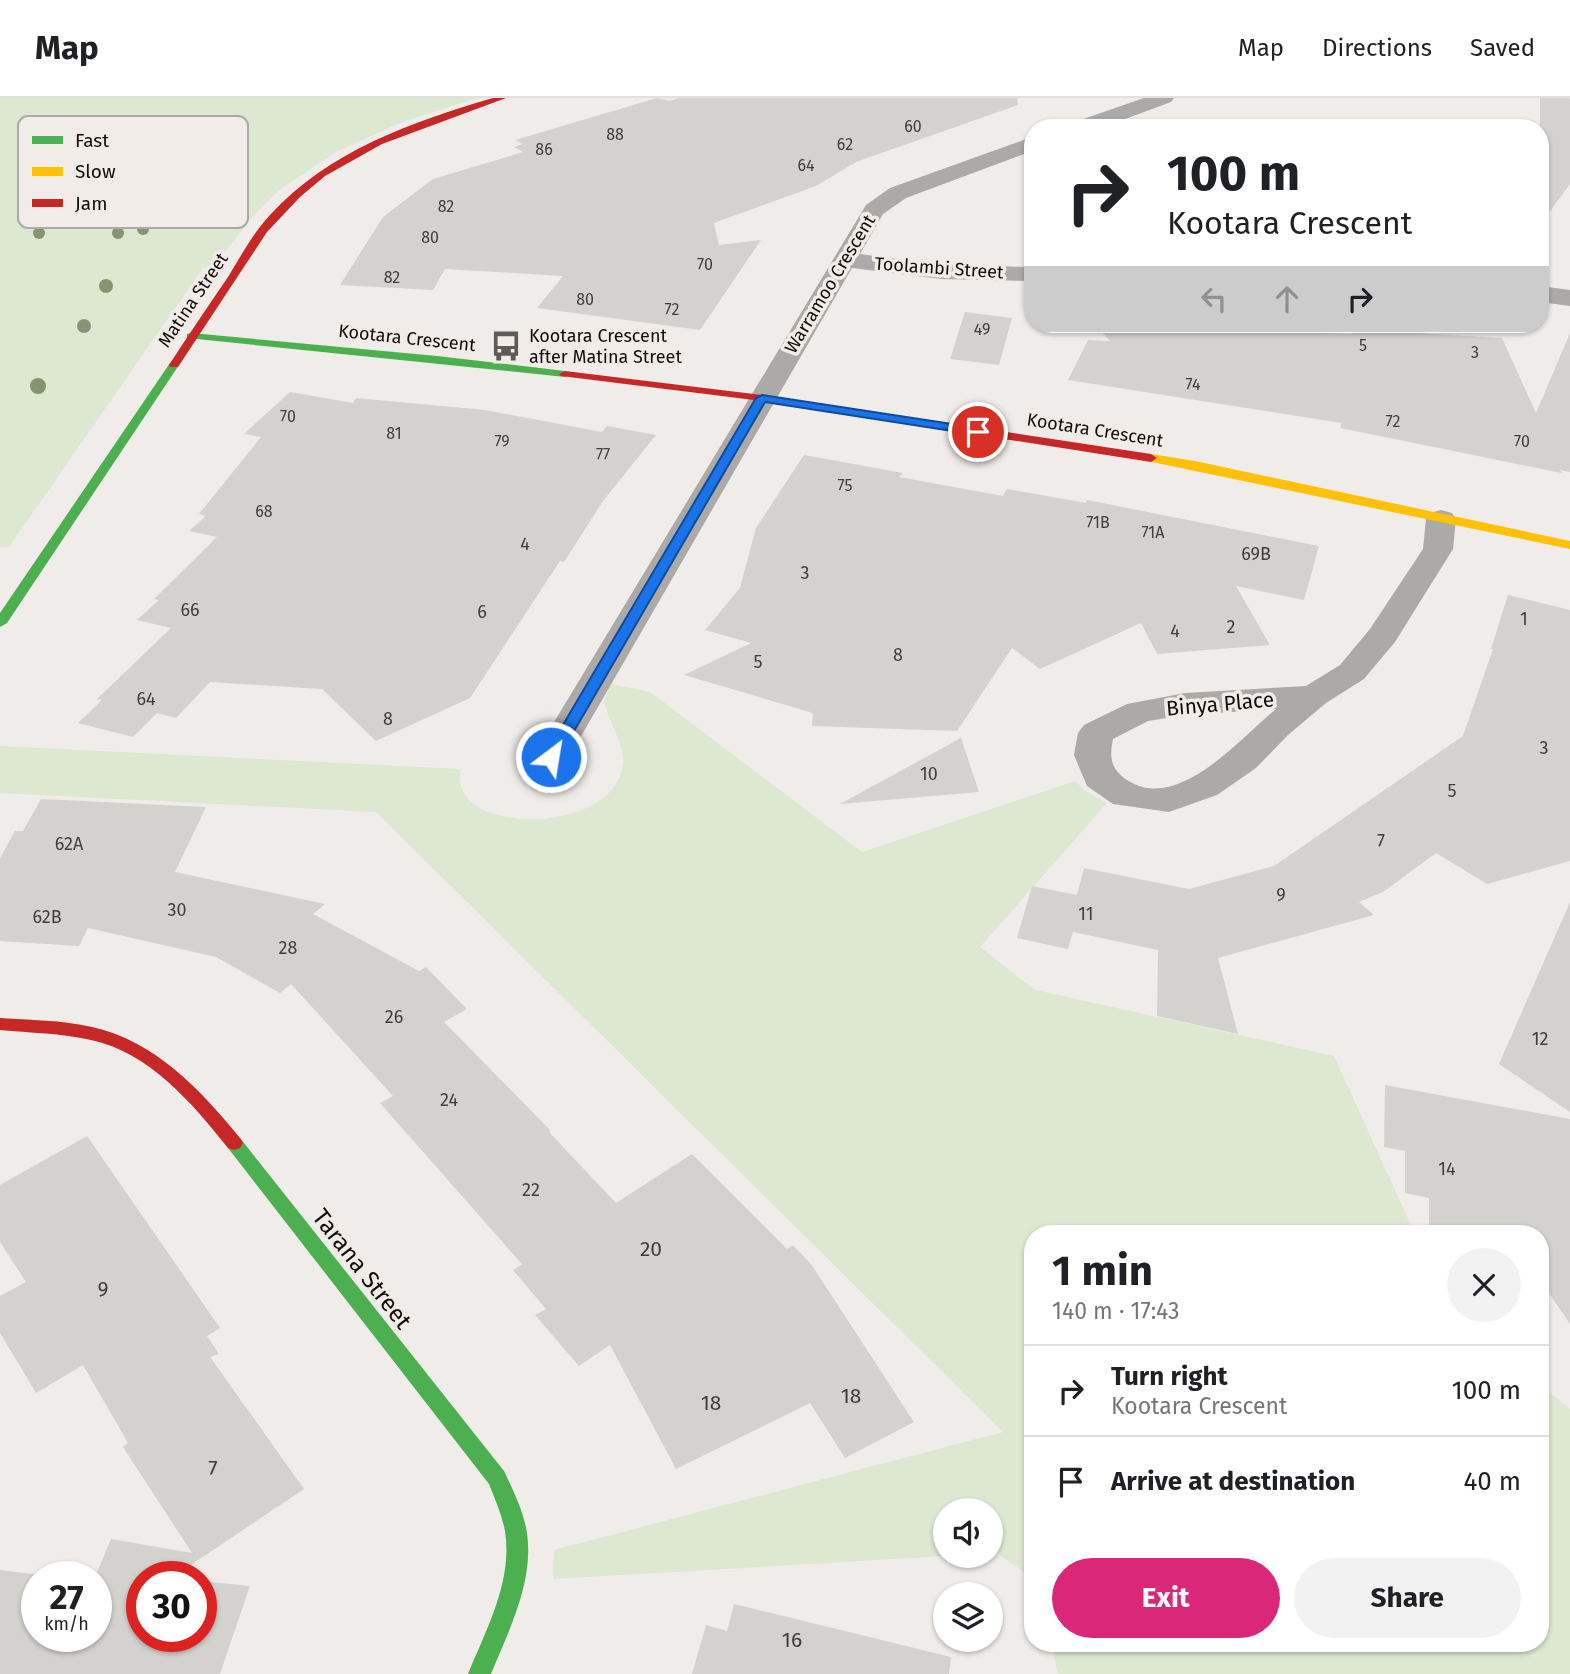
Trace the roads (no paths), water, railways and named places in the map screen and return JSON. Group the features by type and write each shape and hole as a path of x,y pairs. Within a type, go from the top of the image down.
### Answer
{"street":[{"name":"Matina Street","path":"0,623 271,220 308,183 355,153 457,111 502,98"},
{"path":"1105,119 1164,98"},
{"name":"Warramoo Crescent","path":"551,757 874,210 898,193 1024,147"},
{"name":"Toolambi Street","path":"846,260 941,272 1024,274"},
{"path":"1549,295 1570,298"},
{"name":"Kootara Crescent","path":"191,337 437,359 762,398 1195,465 1570,545"},
{"name":"Binya Place","path":"1314,696 1185,704 1139,712 1096,733 1092,755 1100,778 1126,796 1169,800 1204,787 1243,760 1276,727 1314,696 1352,672 1383,635 1438,549 1441,519"},
{"name":"Tarana Street","path":"0,1024 100,1035 156,1061 201,1101 497,1478 517,1536 506,1609 479,1674"}],"place":[{"name":"Kootara Crescent after Matina Street","path":"506,346"}]}
